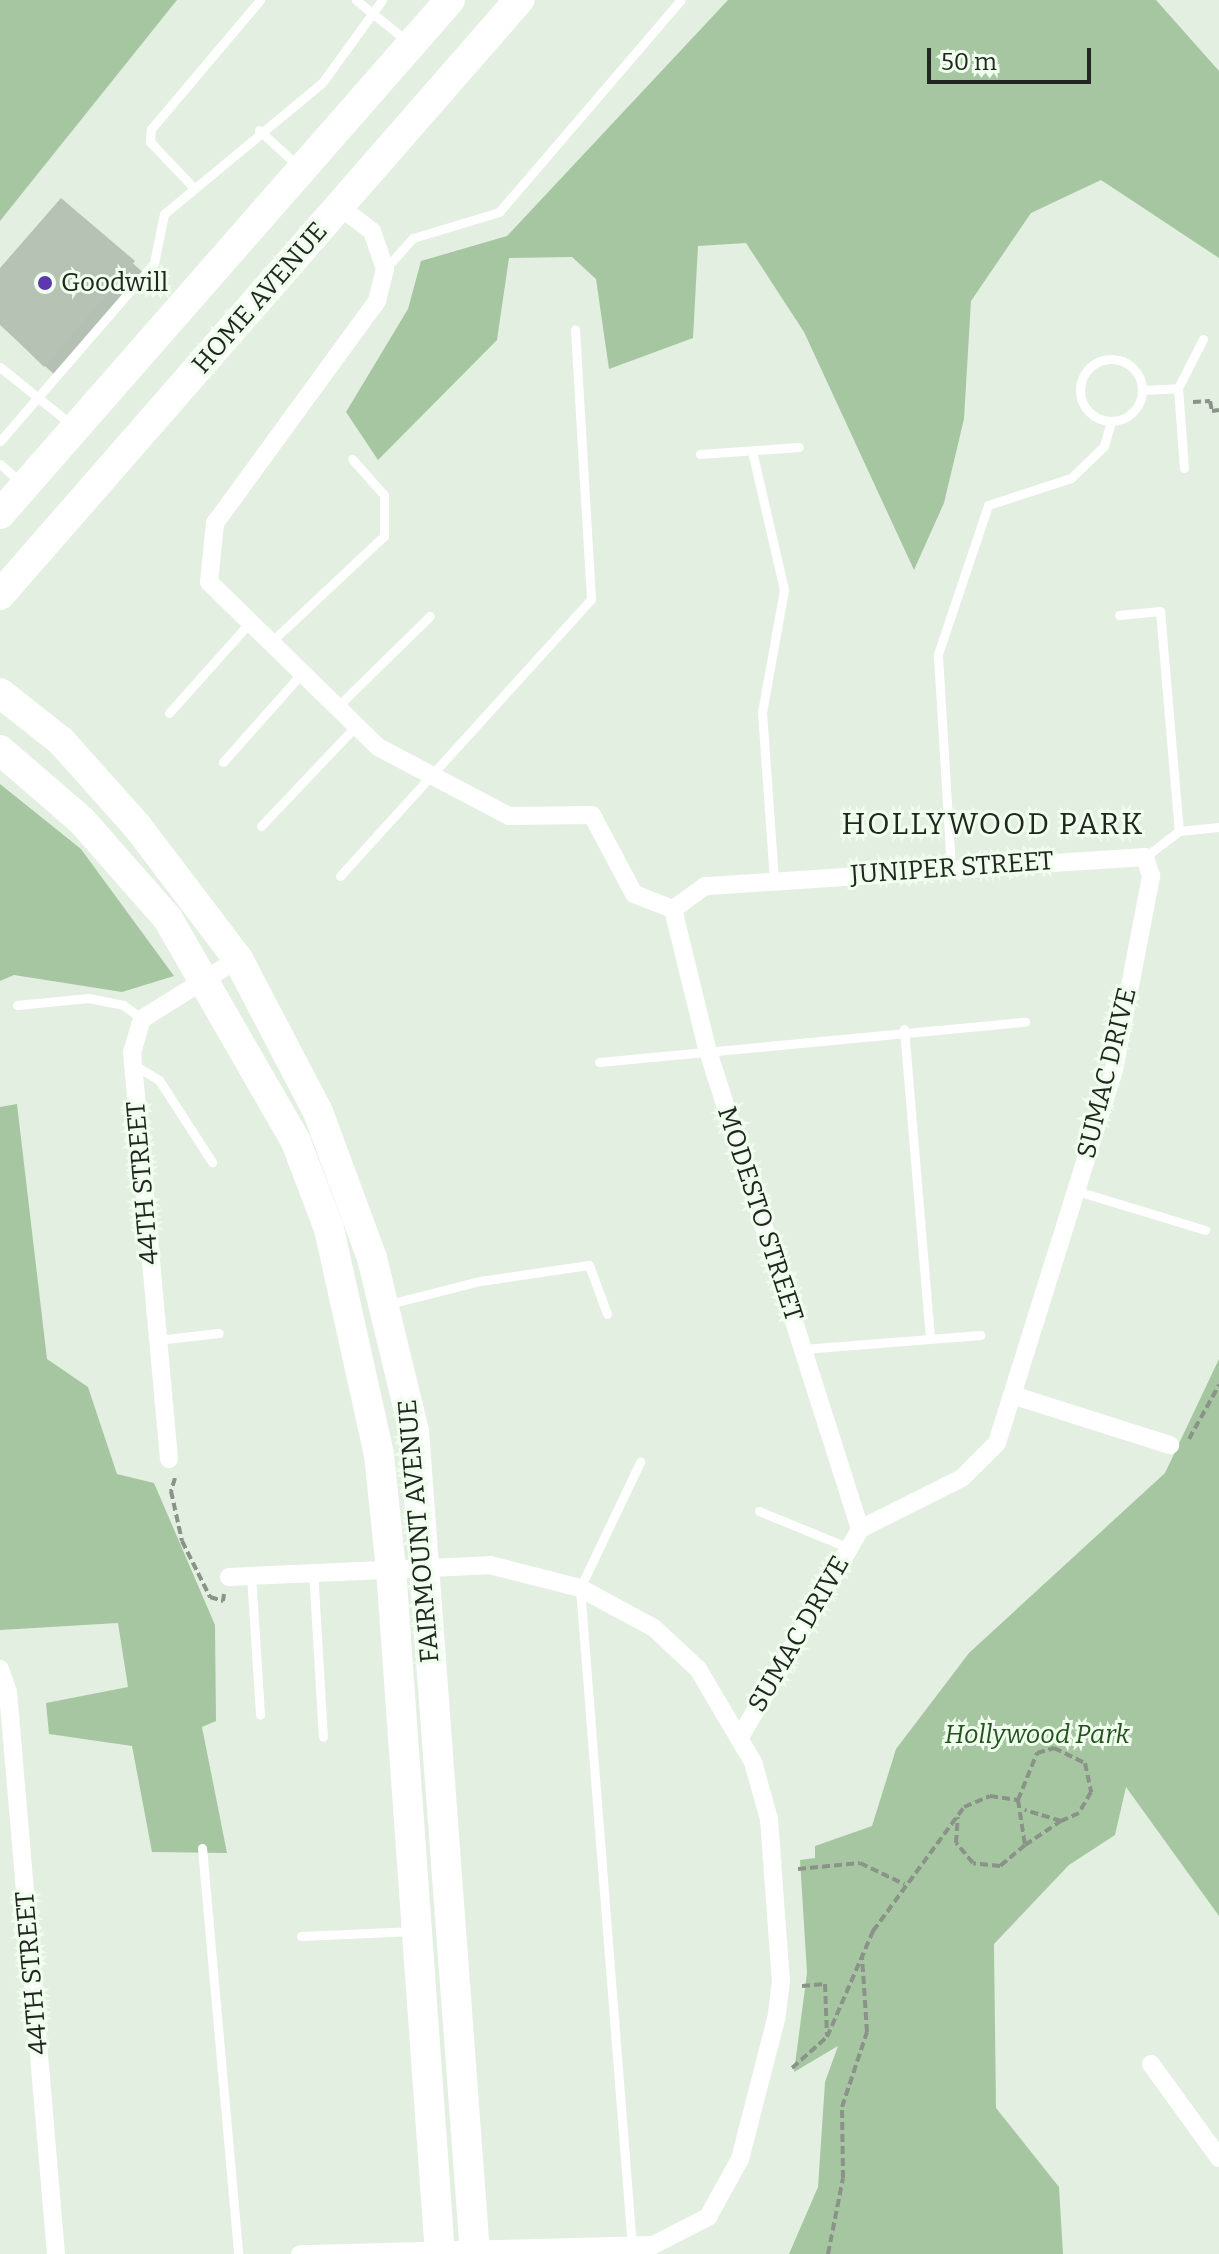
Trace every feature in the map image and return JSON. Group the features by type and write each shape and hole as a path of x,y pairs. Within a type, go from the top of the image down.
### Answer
{"main road":[{"name":"HOME AVENUE","path":"0,514 450,0"},
{"name":"HOME AVENUE","path":"0,595 519,0"},
{"name":"FAIRMOUNT AVENUE","path":"0,693 61,741 238,959 318,1112 386,1305 414,1431 475,2252"},
{"name":"FAIRMOUNT AVENUE","path":"0,750 82,821 168,919 207,978 296,1142 329,1229 376,1441 391,1569 440,2253"}],"street":[{"path":"340,207 372,231 385,269 377,301 215,523 209,582 356,726 427,773 509,816 592,815 634,894 676,904"},
{"name":"JUNIPER STREET","path":"676,904 705,886 774,879 1145,857"},
{"name":"SUMAC DRIVE","path":"300,2254 632,2251 653,2245 708,2217 740,2159 762,2090 781,1981 769,1819 739,1739 860,1529 889,1508 962,1478 997,1443 1114,1069 1151,876 1145,857"},
{"name":"MODESTO STREET","path":"676,904 707,1048 860,1529"},
{"path":"142,1019 238,959"},
{"name":"44TH STREET","path":"142,1019 133,1064 169,1459"},
{"path":"1012,1395 1170,1445"},
{"path":"229,1577 313,1570 490,1565 580,1588 654,1628 698,1669 739,1739"},
{"name":"44TH STREET","path":"0,1669 8,1692 56,2254"},
{"path":"1151,2064 1219,2158"}],"lane":[{"path":"194,188 150,142 151,129 260,0"},
{"path":"356,0 411,45"},
{"path":"0,441 154,263 164,214 259,130 322,83 346,45 382,0"},
{"path":"385,269 413,238 499,212 681,0"},
{"path":"259,130 302,170"},
{"path":"340,876 415,796 427,773 591,599 575,329"},
{"path":"1184,468 1178,388 1203,339"},
{"path":"1120,360 1136,371 1143,390 1137,409 1111,422 1091,415 1080,396 1091,366 1120,360"},
{"path":"0,367 76,429"},
{"path":"1143,390 1178,388"},
{"path":"951,869 938,654 988,505 1071,478 1104,446 1111,422"},
{"path":"700,454 799,447"},
{"path":"752,451 784,590 762,712 774,879"},
{"path":"271,642 384,536 384,495 352,459"},
{"path":"0,464 24,487"},
{"path":"1119,615 1160,611 1179,831"},
{"path":"337,707 430,616"},
{"path":"169,713 250,622"},
{"path":"223,762 302,673"},
{"path":"261,826 356,726"},
{"path":"1145,857 1179,831 1219,827"},
{"path":"17,1005 88,998 123,1005 142,1019"},
{"path":"599,1062 904,1029 1025,1022"},
{"path":"904,1029 930,1338"},
{"path":"133,1064 159,1080 212,1162"},
{"path":"1077,1191 1205,1230"},
{"path":"386,1305 480,1281 589,1265 607,1314"},
{"path":"157,1340 219,1333"},
{"path":"803,1349 980,1335"},
{"path":"632,2251 580,1588 640,1462"},
{"path":"759,1511 849,1548"},
{"path":"313,1570 323,1737"},
{"path":"251,1575 260,1715"},
{"path":"202,1848 238,2254"},
{"path":"301,1936 417,1931"}],"path":[{"path":"1193,402 1210,401 1212,411 1219,410"},
{"path":"1170,1445 1182,1450 1219,1385"},
{"path":"169,1459 178,1471 171,1491 182,1541 210,1597 223,1601 229,1577"},
{"path":"958,1817 956,1843 973,1863 1000,1866 1025,1845 1079,1813 1091,1792 1089,1770 1072,1753 1037,1753 1018,1800 1023,1810 1025,1845"},
{"path":"792,2068 827,2037 862,1953 904,1884 958,1817 974,1799 1018,1800"},
{"path":"1023,1810 1061,1821"},
{"path":"798,1869 860,1863 904,1884"},
{"path":"828,2254 843,2178 842,2107 867,2032 862,1953"},
{"path":"802,1986 825,1984 827,2037"}],"green space":[{"path":"0,0 177,0 0,221"},
{"path":"728,0 1156,0 1219,71 1219,258 1101,180 1031,213 971,301 964,419 944,503 914,570 804,332 746,243 698,246 693,338 609,369 596,279 572,257 509,258 497,340 378,460 346,412 408,309 421,261 507,236"},
{"path":"0,784 81,849 174,976 122,992 14,975 0,981"},
{"path":"17,1104 47,1359 88,1387 117,1474 154,1483 215,1625 216,1721 202,1727 227,1853 152,1852 132,1746 49,1734 46,1703 128,1687 118,1623 0,1630 0,1107"},
{"name":"Hollywood Park","path":"1219,1359 1219,1916 1126,1787 1115,1835 1069,1865 994,1944 996,2108 1059,2187 1063,2254 789,2254 818,2187 825,2082 838,2046 794,2072 807,1973 800,1860 815,1858 815,1846 872,1826 896,1749 969,1653 1165,1473"}],"building":[{"path":"61,198 135,261 44,367 0,324 0,268"}],"place":[{"name":"Goodwill","path":"45,283"}],"district":[{"name":"HOLLYWOOD PARK","path":"993,824"}]}
